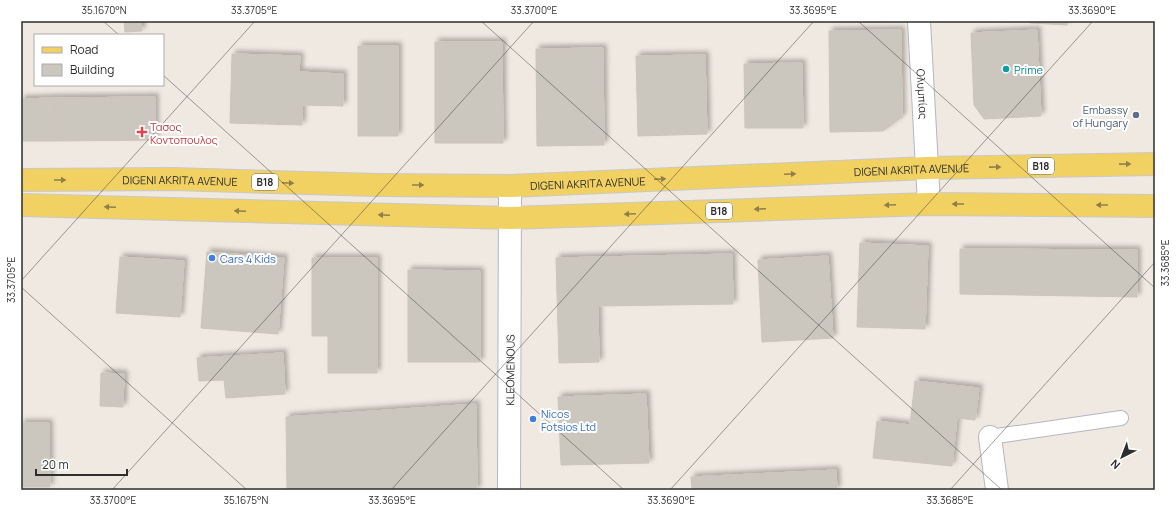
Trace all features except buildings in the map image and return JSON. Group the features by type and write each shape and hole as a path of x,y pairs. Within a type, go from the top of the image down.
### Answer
{"main road":[{"name":"DIGENI AKRITA AVENUE","path":"21,180 172,179 376,185 510,186 928,168 1155,164"},
{"name":"B18","path":"21,205 510,218 929,204 1155,206"}],"street":[{"name":"Ολυμπίας","path":"919,21 929,204"},
{"name":"KLEOMENOUS","path":"509,490 510,186"},
{"path":"479,217 495,229 510,250"},
{"path":"990,437 997,490"}],"lane":[{"path":"990,437 1121,418"}],"place":[{"name":"Prime","path":"1006,69"},
{"name":"Embassy of Hungary","path":"1136,115"},
{"name":"Τασος Κοντοπουλος","path":"142,132"},
{"name":"Cars 4 Kids","path":"212,258"},
{"name":"Nicos Fotsios Ltd","path":"533,419"}]}
